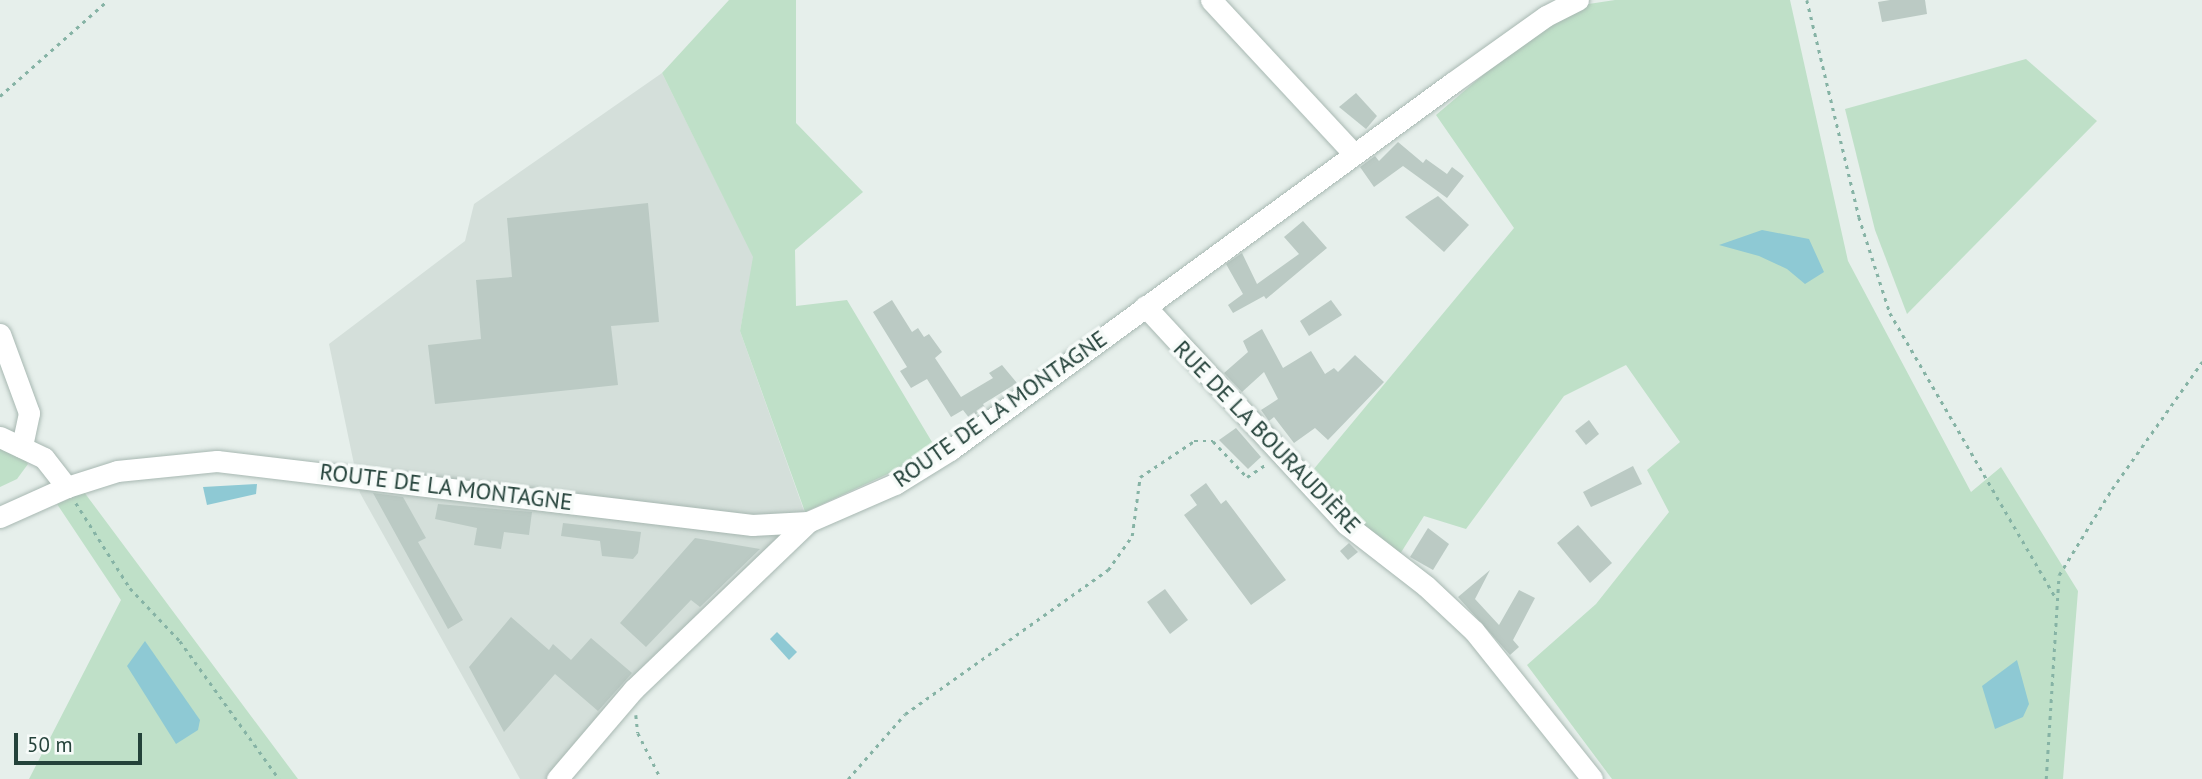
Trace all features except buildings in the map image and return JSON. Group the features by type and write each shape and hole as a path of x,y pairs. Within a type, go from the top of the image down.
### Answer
{"street":[{"path":"1211,0 1354,154"},
{"name":"ROUTE DE LA MONTAGNE","path":"0,517 67,487 117,471 217,461 752,526 808,522 895,484 939,457 1546,16 1578,0"},
{"name":"RUE DE LA BOURAUDIÈRE","path":"1145,306 1346,524 1426,586 1474,631 1592,779"},
{"path":"0,334 29,413 22,447"},
{"path":"0,437 44,457 67,487"},
{"path":"557,779 634,688 808,522"}],"path":[{"path":"0,96 108,0"},
{"path":"1807,0 1859,217 1890,313 2055,596"},
{"path":"2046,779 2055,596 2059,575 2112,489 2202,362"},
{"path":"848,779 905,713 1108,569 1132,536 1140,477 1194,441 1213,441 1247,477 1281,454"},
{"path":"67,487 130,588 180,641 279,779"},
{"path":"634,688 638,733 661,779"}],"shaded area":[{"path":"662,73 754,257 740,331 808,522 557,779 520,779 360,493 329,344 465,241 474,204"}],"green space":[{"path":"729,0 796,0 796,123 863,192 795,250 796,306 847,300 935,447 892,472 805,512 740,331 753,257 662,73"},
{"path":"1615,0 1790,0 1848,261 1971,492 2001,467 2078,591 2063,779 1612,779 1527,665 1596,604 1669,512 1647,470 1680,442 1626,365 1564,396 1466,529 1424,516 1395,562 1313,470 1514,228 1436,115 1562,8"},
{"path":"2026,59 2097,121 1907,314 1875,230 1845,109"},
{"path":"0,427 28,464 17,479 0,487"},
{"path":"84,492 298,779 29,779 121,600 57,504"}],"water":[{"path":"1762,230 1809,239 1824,272 1805,284 1787,269 1759,256 1719,245"},
{"path":"257,484 256,494 207,505 203,487"},
{"path":"777,632 797,652 789,660 770,639"},
{"path":"145,641 200,720 198,730 176,744 127,666"},
{"path":"2017,660 2029,704 2023,717 1995,729 1982,686"}]}
